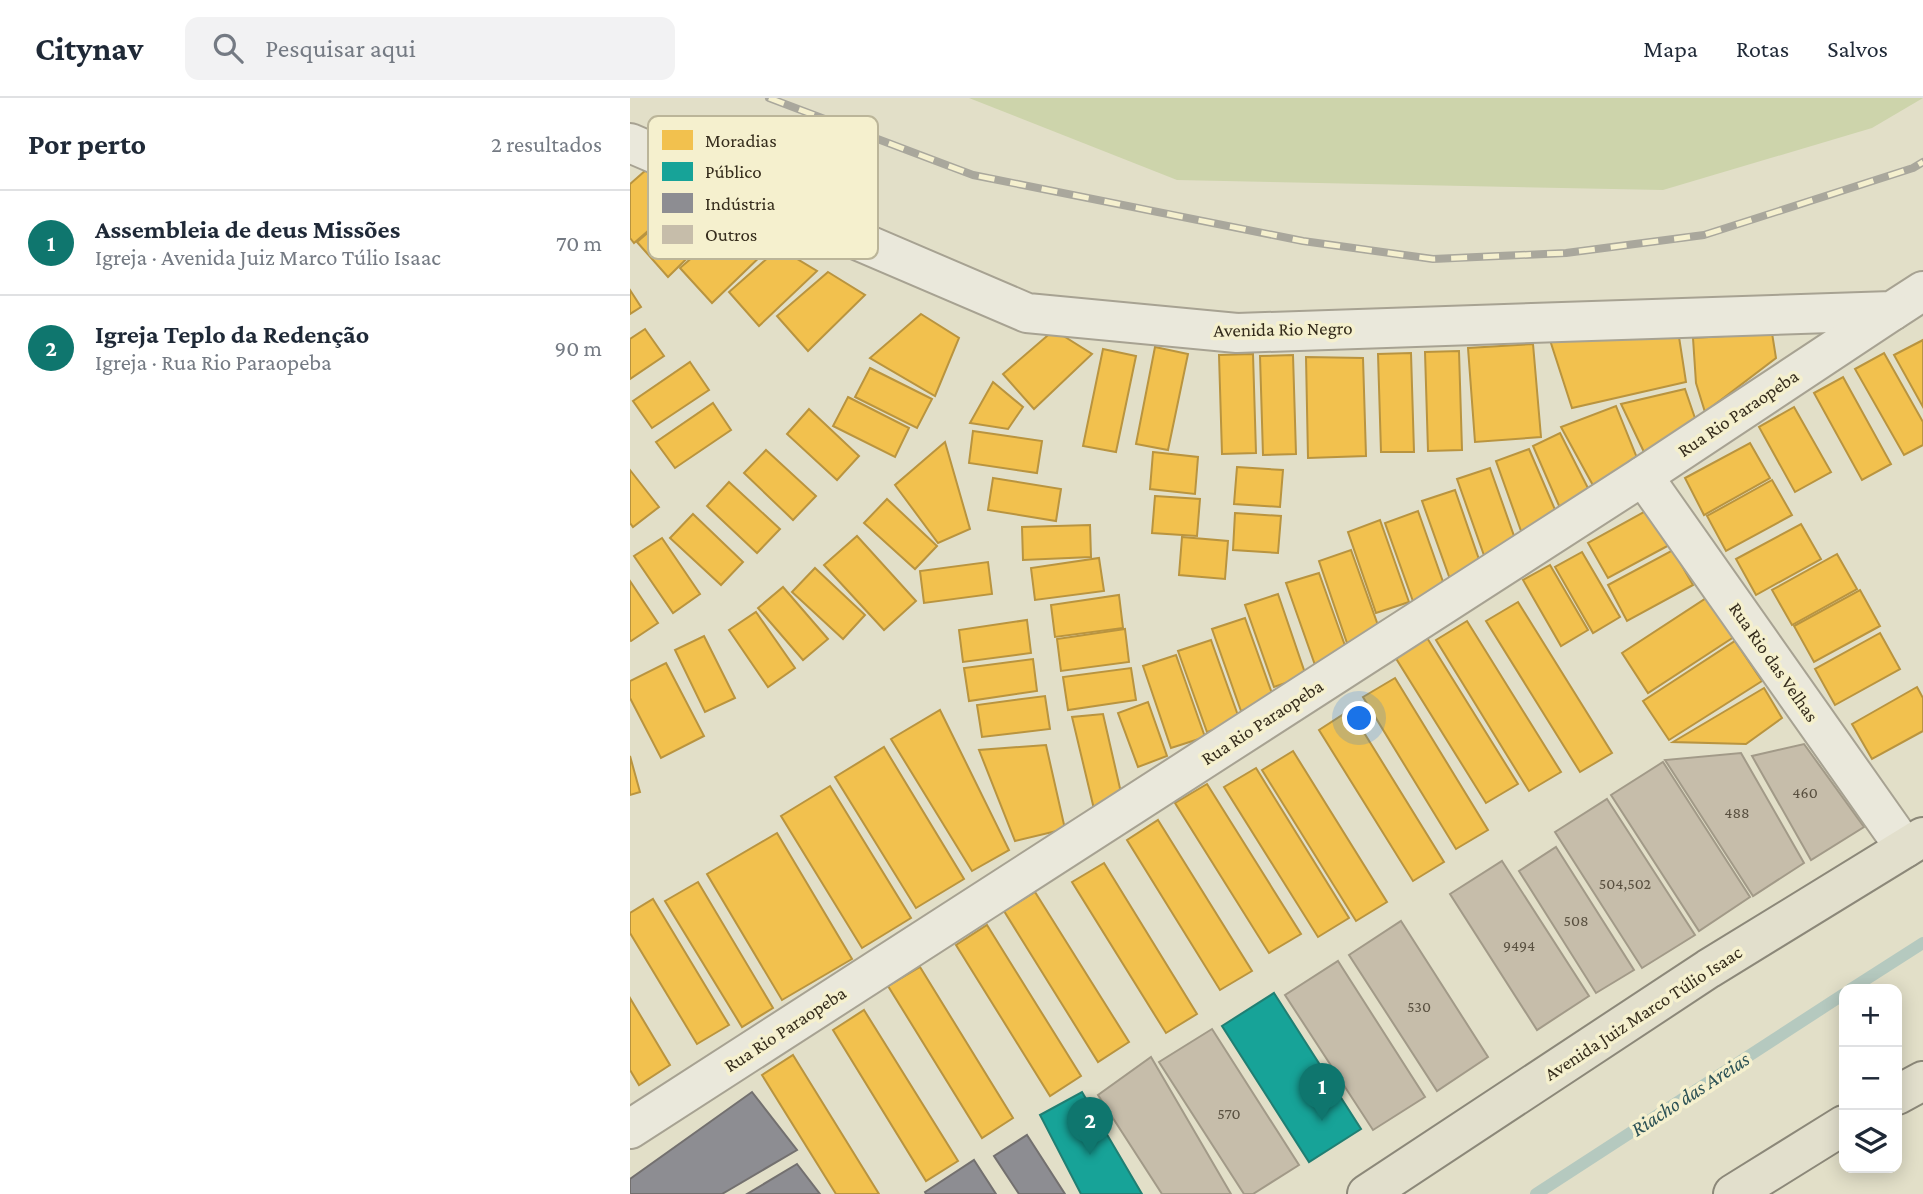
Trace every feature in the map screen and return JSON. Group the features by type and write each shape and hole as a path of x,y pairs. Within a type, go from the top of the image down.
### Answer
{"main road":[{"name":"Avenida Juiz Marco Túlio Isaac","path":"1367,1194 1708,969 1914,843"},
{"path":"1902,1092 1923,1080"},
{"path":"1733,1194 1839,1128"}],"street":[{"name":"Avenida Rio Negro","path":"630,143 648,151"},
{"name":"Avenida Rio Negro","path":"878,249 1027,313 1237,333 1908,301"},
{"name":"Rua Rio Paraopeba","path":"630,1129 1643,476 1908,301"},
{"name":"Rua Rio das Velhas","path":"1643,476 1914,843"}],"green space":[{"path":"969,98 1923,98 1872,128 1663,190 1177,180"}],"building: Moradias":[{"path":"648,168 648,231 634,243 630,238 630,184"},
{"path":"648,233 648,254 637,242"},
{"path":"652,259 686,259 668,277"},
{"path":"690,259 758,259 712,303 680,268"},
{"path":"766,259 797,259 817,271 759,326 729,292"},
{"path":"828,272 865,295 808,351 777,316"},
{"path":"630,290 641,307 630,314"},
{"path":"921,314 959,338 935,396 870,358"},
{"path":"645,329 664,356 630,379 630,339"},
{"path":"1054,330 1092,354 1034,409 1003,374"},
{"path":"1772,333 1776,358 1705,412 1696,383 1693,338"},
{"path":"1549,337 1679,337 1686,382 1572,408"},
{"path":"1923,340 1923,407 1894,355"},
{"path":"1533,344 1541,437 1475,442 1468,348"},
{"path":"1155,347 1188,354 1168,450 1136,444"},
{"path":"1103,349 1136,356 1116,452 1083,446"},
{"path":"1459,351 1462,450 1428,451 1425,352"},
{"path":"1411,353 1414,452 1381,452 1378,354"},
{"path":"1884,353 1923,422 1923,445 1904,455 1855,369"},
{"path":"1253,354 1256,453 1222,454 1219,355"},
{"path":"1293,355 1296,454 1263,455 1260,356"},
{"path":"1306,357 1363,358 1366,456 1308,458"},
{"path":"690,362 709,390 652,428 633,401"},
{"path":"870,368 932,399 917,428 855,397"},
{"path":"1843,377 1891,464 1862,480 1814,393"},
{"path":"993,382 1023,407 1008,429 970,423"},
{"path":"1685,389 1696,421 1644,452 1621,404"},
{"path":"848,397 909,428 895,457 833,426"},
{"path":"713,403 731,430 675,468 656,442"},
{"path":"1616,406 1637,458 1595,489 1561,427"},
{"path":"1794,407 1831,472 1795,492 1759,427"},
{"path":"809,409 859,456 837,480 787,434"},
{"path":"973,431 1042,441 1037,473 969,463"},
{"path":"1560,433 1592,496 1560,508 1533,446"},
{"path":"945,442 970,529 938,543 895,485"},
{"path":"1750,443 1770,478 1704,515 1685,478"},
{"path":"1529,449 1559,519 1525,542 1496,461"},
{"path":"766,450 816,496 793,520 744,473"},
{"path":"1153,452 1198,457 1195,494 1150,489"},
{"path":"1237,467 1283,470 1280,507 1234,504"},
{"path":"1490,468 1519,550 1486,561 1457,479"},
{"path":"630,470 659,507 633,527 630,523"},
{"path":"993,478 1061,489 1056,521 988,510"},
{"path":"1772,480 1792,515 1726,551 1707,516"},
{"path":"729,482 780,529 757,553 707,506"},
{"path":"1455,490 1483,571 1451,582 1422,501"},
{"path":"1155,496 1200,499 1197,536 1152,533"},
{"path":"887,499 937,546 915,569 864,523"},
{"path":"1653,507 1673,543 1608,578 1588,543"},
{"path":"1418,511 1447,593 1414,604 1385,523"},
{"path":"1235,513 1281,516 1278,553 1233,550"},
{"path":"693,514 743,562 721,585 670,538"},
{"path":"1380,520 1409,602 1376,613 1348,532"},
{"path":"1801,524 1821,559 1756,595 1736,559"},
{"path":"1090,525 1091,557 1023,560 1022,527"},
{"path":"857,536 916,601 884,630 824,565"},
{"path":"1182,537 1228,541 1225,579 1179,575"},
{"path":"662,538 700,594 673,613 634,556"},
{"path":"1351,550 1380,631 1347,643 1319,561"},
{"path":"1673,550 1693,585 1627,621 1608,585"},
{"path":"1582,552 1620,617 1593,633 1555,567"},
{"path":"1837,554 1857,589 1792,625 1772,590"},
{"path":"1099,558 1104,591 1035,600 1031,568"},
{"path":"988,562 992,594 924,603 920,571"},
{"path":"1550,565 1588,630 1561,646 1523,580"},
{"path":"815,568 865,615 843,639 792,592"},
{"path":"1319,573 1348,654 1315,665 1286,583"},
{"path":"630,581 658,623 631,641 630,640"},
{"path":"783,587 828,639 803,660 758,608"},
{"path":"1860,590 1880,626 1814,662 1794,626"},
{"path":"1714,593 1740,633 1648,693 1622,653"},
{"path":"1278,594 1306,676 1274,687 1245,605"},
{"path":"1119,595 1123,628 1055,637 1051,605"},
{"path":"1518,602 1612,753 1580,772 1486,621"},
{"path":"756,612 795,668 768,687 729,630"},
{"path":"1245,618 1274,699 1241,711 1212,629"},
{"path":"1027,620 1031,653 963,662 959,630"},
{"path":"1467,621 1561,772 1529,791 1436,640"},
{"path":"1125,629 1129,662 1061,671 1057,639"},
{"path":"1424,633 1518,784 1486,803 1392,652"},
{"path":"1880,633 1900,669 1835,705 1815,669"},
{"path":"704,636 735,698 705,712 675,650"},
{"path":"1211,640 1240,721 1207,732 1178,651"},
{"path":"1735,641 1762,681 1669,740 1643,701"},
{"path":"1176,655 1205,737 1171,748 1143,666"},
{"path":"1033,659 1037,691 969,701 964,668"},
{"path":"666,663 704,736 661,758 630,698 630,681"},
{"path":"1131,668 1136,700 1068,710 1063,677"},
{"path":"1395,678 1488,830 1456,849 1363,697"},
{"path":"1917,687 1923,698 1923,731 1872,759 1852,724"},
{"path":"1764,688 1782,718 1746,744 1673,742"},
{"path":"1045,696 1050,729 982,737 977,705"},
{"path":"1148,702 1167,756 1138,767 1118,713"},
{"path":"940,710 1009,850 972,871 891,739"},
{"path":"1350,710 1444,862 1413,881 1319,730"},
{"path":"1103,714 1122,797 1094,809 1072,717"},
{"path":"1046,745 1065,829 1015,841 979,750"},
{"path":"884,747 964,879 916,908 835,777"},
{"path":"1293,751 1387,902 1356,921 1262,770"},
{"path":"630,756 640,792 630,795"},
{"path":"1256,768 1349,918 1318,937 1224,787"},
{"path":"1207,784 1301,934 1269,953 1175,803"},
{"path":"830,786 911,918 862,948 781,816"},
{"path":"1158,820 1252,971 1220,990 1127,840"},
{"path":"777,833 852,959 782,1000 707,874"},
{"path":"1104,863 1197,1014 1166,1033 1072,882"},
{"path":"698,882 773,1008 742,1027 665,901"},
{"path":"1035,892 1129,1042 1098,1062 1004,911"},
{"path":"653,899 729,1025 697,1044 630,933 630,913"},
{"path":"987,925 1081,1076 1050,1096 956,945"},
{"path":"920,967 1013,1118 982,1138 888,986"},
{"path":"630,998 670,1065 639,1085 630,1070"},
{"path":"864,1010 958,1161 926,1181 833,1030"},
{"path":"793,1055 879,1194 836,1194 762,1075"}],"building: Público":[{"path":"1274,993 1361,1129 1309,1162 1222,1026"},
{"path":"1082,1092 1142,1194 1081,1194 1040,1115"}],"building: Indústria":[{"path":"752,1092 797,1150 722,1194 630,1194 630,1179"},
{"path":"1027,1135 1065,1194 1019,1194 994,1156"},
{"path":"974,1160 996,1194 926,1194 925,1192"},
{"path":"797,1164 820,1194 747,1194"}],"building: Outros":[{"path":"1804,744 1864,827 1811,860 1752,756"},
{"path":"1741,753 1804,863 1753,896 1665,760"},
{"path":"1663,762 1750,897 1699,931 1611,795"},
{"path":"1607,799 1695,935 1642,968 1555,832"},
{"path":"1556,847 1634,970 1596,993 1519,871"},
{"path":"1502,861 1589,996 1537,1030 1450,894"},
{"path":"1401,921 1488,1057 1437,1091 1349,955"},
{"path":"1338,961 1425,1097 1373,1130 1285,995"},
{"path":"1212,1029 1299,1165 1253,1194 1244,1194 1159,1062"},
{"path":"1151,1057 1231,1194 1162,1194 1098,1095"}],"waterway":[{"name":"Riacho das Areias","path":"1859,984 1923,943"},
{"name":"Riacho das Areias","path":"1536,1194 1839,997"}],"railway":[{"path":"769,98 817,116"},
{"path":"878,139 973,175 1303,241 1433,259 1566,253 1704,235 1913,168 1923,162"}],"place":[{"name":"Assembleia de deus Missões","path":"1322,1121"},
{"name":"Igreja Teplo da Redenção","path":"1090,1155"}]}
